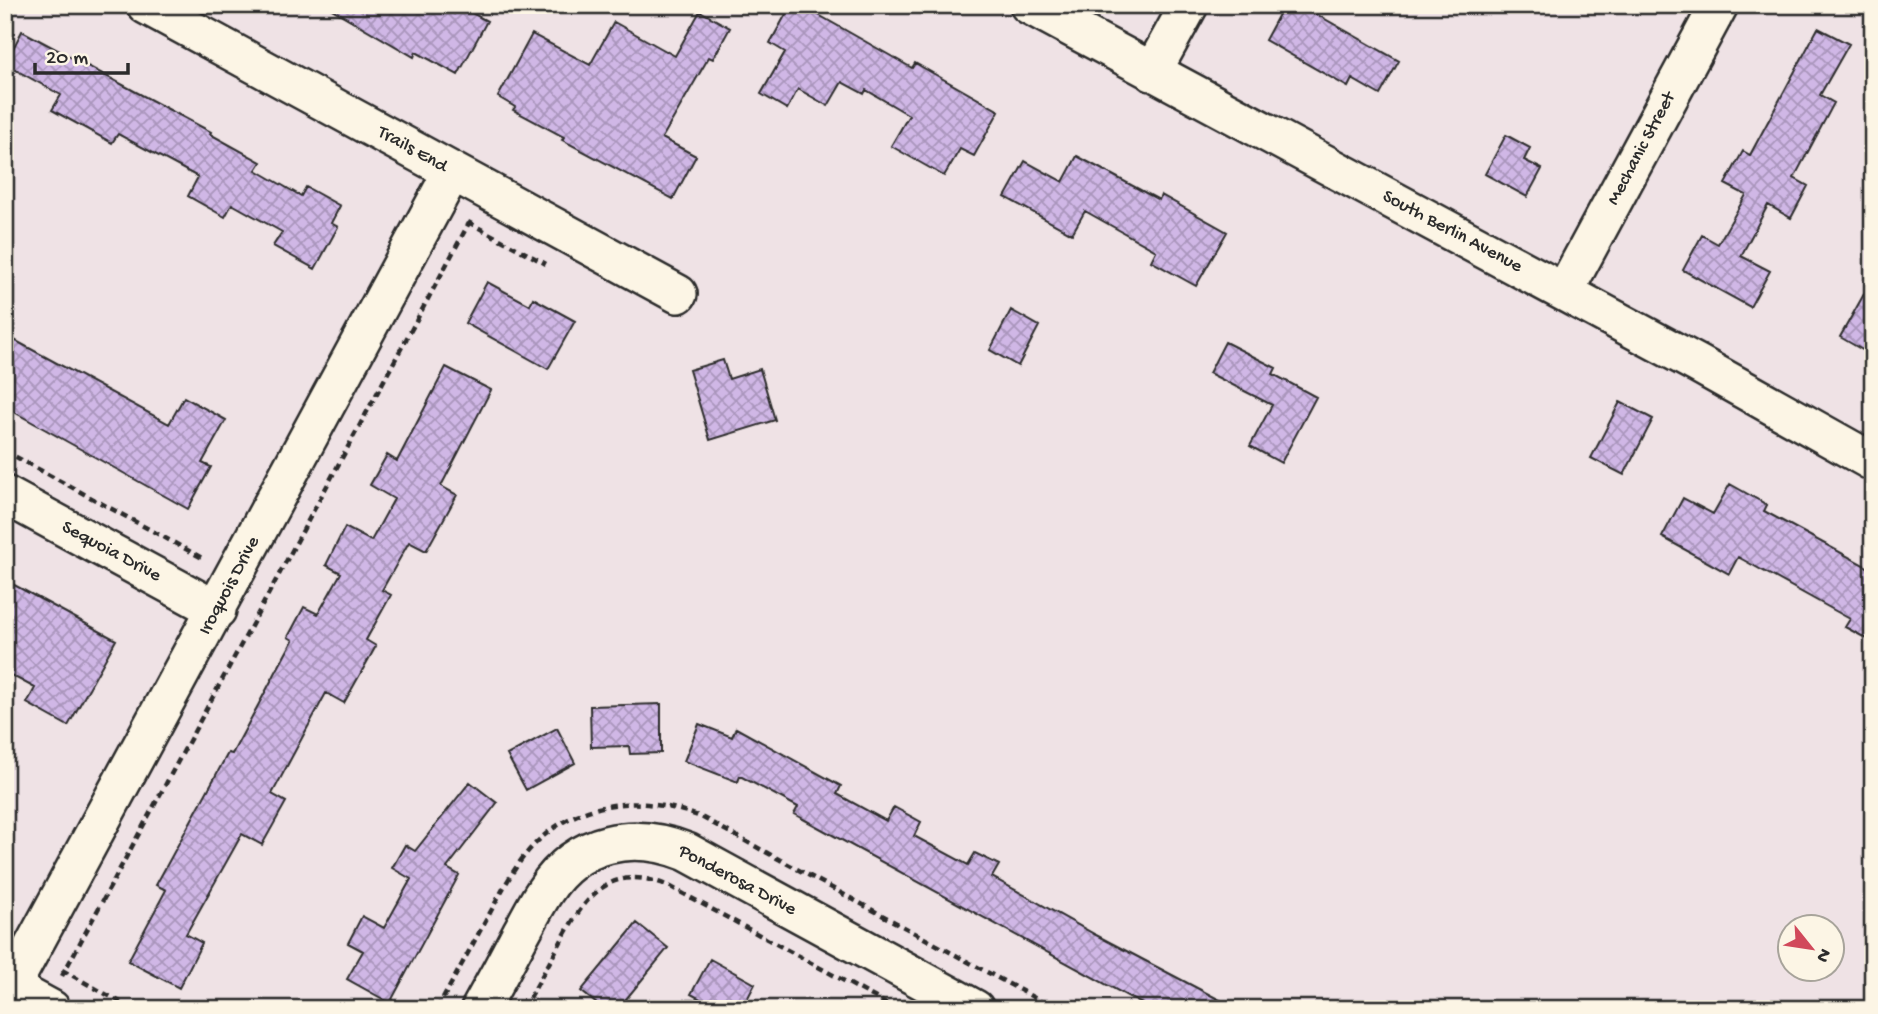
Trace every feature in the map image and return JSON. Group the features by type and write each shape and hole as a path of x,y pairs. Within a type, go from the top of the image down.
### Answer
{"street":[{"name":"Trails End","path":"146,5 678,294"},
{"name":"South Berlin Avenue","path":"1029,5 1698,364 1873,463"},
{"path":"1153,72 1189,5"},
{"name":"Mechanic Street","path":"1564,292 1719,5"},
{"name":"Iroquois Drive","path":"7,990 30,953 453,172"},
{"name":"Sequoia Drive","path":"5,495 217,610"},
{"name":"Ponderosa Drive","path":"480,1009 545,890 559,873 590,850 631,840 663,844 687,852 975,1009"},
{"path":"7,990 50,1008"}],"path":[{"path":"435,204 551,267"},
{"path":"50,1008 63,971 469,223"},
{"path":"5,451 268,596"},
{"path":"717,825 1055,1009"},
{"path":"524,1009 582,906 599,889 632,879 671,887 895,1009"},
{"path":"30,953 132,1009"}],"building":[{"path":"325,5 437,5 454,14 459,6 487,21 458,75 416,52 414,57"},
{"path":"791,5 801,5 912,68 915,63 999,111 974,156 960,149 944,176 891,146 909,115 866,90 864,94 842,82 828,106 798,89 787,109 761,94 785,52 770,43"},
{"path":"1284,5 1300,5 1399,61 1380,95 1352,79 1348,87 1265,40"},
{"path":"700,11 730,28 713,59 709,57 662,138 696,156 673,199 562,140 564,137 513,110 515,107 498,97 532,34 590,65 614,22 675,56"},
{"path":"1818,28 1849,44 1820,95 1834,103 1794,178 1808,186 1791,218 1768,205 1741,256 1770,271 1750,307 1683,270 1702,235 1718,244 1746,195 1725,184 1743,151 1750,155"},
{"path":"22,31 211,132 210,134 261,162 256,170 301,196 306,187 340,206 331,223 338,227 315,269 273,246 282,232 232,204 225,217 188,196 198,177 118,134 112,143 52,110 61,95 5,64"},
{"path":"1506,135 1530,148 1524,160 1542,169 1527,197 1485,174"},
{"path":"1077,156 1159,200 1161,195 1227,232 1196,286 1151,261 1156,251 1085,211 1072,234 1005,197 1025,161 1063,182"},
{"path":"1873,278 1873,356 1840,337"},
{"path":"487,282 530,305 533,298 575,321 548,369 465,323"},
{"path":"1011,310 1039,326 1018,366 990,350"},
{"path":"5,335 169,424 184,397 226,420 202,463 211,467 188,509 5,407"},
{"path":"1225,342 1276,368 1273,374 1316,397 1281,463 1250,446 1272,405 1209,373"},
{"path":"723,360 729,379 760,369 775,420 710,440 689,370"},
{"path":"446,367 491,390 441,486 457,495 426,551 409,542 382,590 391,595 366,640 376,646 344,703 326,693 272,794 286,802 262,845 242,834 186,934 202,943 179,988 128,961 166,890 156,885 228,753 232,754 293,640 288,637 304,607 318,614 341,573 326,565 345,527 371,541 394,499 370,485 387,455 397,461"},
{"path":"1620,402 1653,419 1624,475 1591,458"},
{"path":"1730,484 1767,505 1764,511 1873,570 1873,642 1845,627 1850,619 1738,557 1729,574 1662,537 1683,498 1713,514"},
{"path":"5,580 116,640 68,726 27,703 35,688 5,672"},
{"path":"661,704 661,753 630,754 629,746 591,747 590,706"},
{"path":"699,724 732,737 736,728 841,786 837,794 886,821 894,807 921,822 914,836 968,865 975,853 999,865 992,877 1237,1009 1151,1009 794,814 798,807 740,776 738,782 684,761"},
{"path":"557,728 575,763 526,790 507,755"},
{"path":"470,782 497,803 447,868 459,875 390,1003 347,979 363,951 348,943 362,916 384,928 411,879 392,868 405,845 415,851"},
{"path":"637,923 668,948 618,1009 603,1009 581,991"},
{"path":"710,959 755,984 742,1009 719,1009 691,994"}]}
